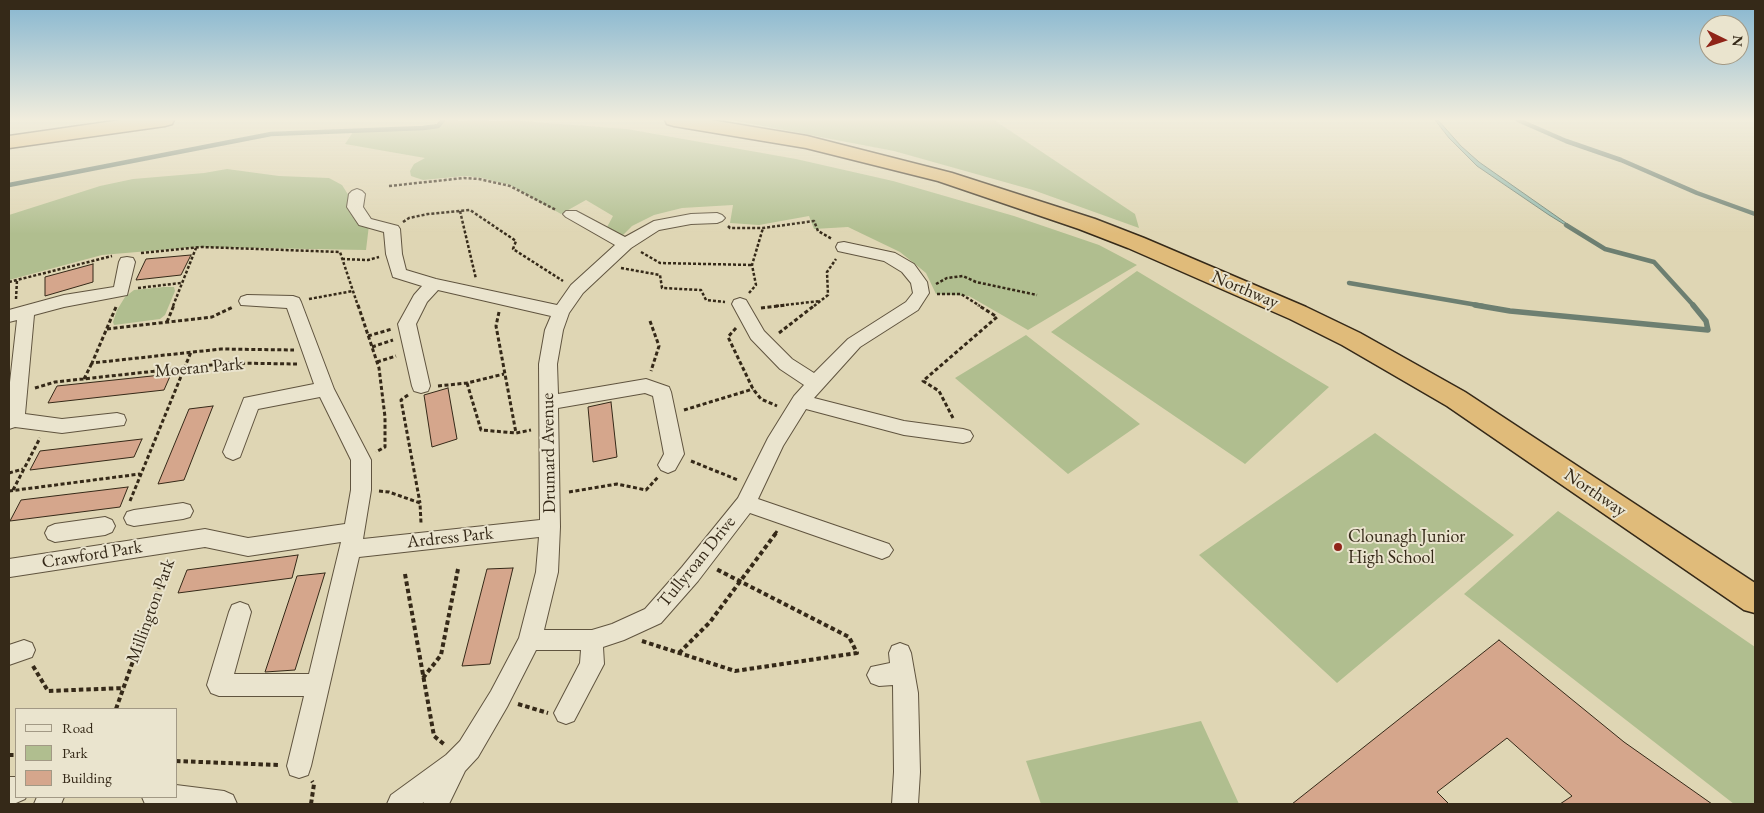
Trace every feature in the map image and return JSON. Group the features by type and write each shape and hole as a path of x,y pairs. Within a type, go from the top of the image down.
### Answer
{"highway":[{"name":"Northway","path":"875,158 963,182 1087,224 1136,243 1298,313 1351,339 1456,399 1755,600"}],"street":[{"path":"357,194 355,207 365,222 392,229 394,254 399,274 434,284 561,312"},
{"name":"Drumard Avenue","path":"436,804 458,761 499,699 530,640 547,572 550,527 548,364 554,330 561,312 576,289 625,244 654,226 692,219 717,218"},
{"path":"844,247 889,258 908,268 918,282 921,293"},
{"path":"117,420 62,426 12,421 18,392 17,308 121,292 129,257"},
{"path":"421,386 407,324 420,299 434,284"},
{"name":"Tullyroan Drive","path":"530,640 592,640 616,633 652,616 700,561 750,495 775,443 798,407 816,384 854,343 912,306 921,293"},
{"path":"247,301 293,302 325,389 361,460 361,490 352,540 301,760"},
{"path":"744,310 757,335 786,364 816,384"},
{"path":"548,403 646,386 662,392 667,415 671,459"},
{"path":"233,452 251,403 325,389"},
{"path":"798,407 904,428 963,436"},
{"name":"Tullyroan Drive","path":"750,495 788,517 882,550"},
{"path":"131,512 156,515 183,511"},
{"path":"145,547 156,515"},
{"name":"Ardress Park","path":"352,540 422,541 550,527"},
{"name":"Millington Park","path":"175,542 205,538 248,546 352,540"},
{"name":"Crawford Park","path":"10,568 175,542"},
{"path":"240,612 219,686 319,685"},
{"path":"566,713 592,664 592,640"},
{"path":"894,667 906,693 907,772 904,804"},
{"name":"Drumard Avenue","path":"400,804 458,761"},
{"path":"178,798 224,804"}],"lane":[{"path":"571,214 625,244"},
{"path":"63,560 65,532 105,526"}],"path":[{"path":"389,186 464,178 479,179 510,186 561,213 571,214"},
{"path":"392,229 409,218 470,210 516,241 513,248 576,289"},
{"path":"460,211 477,281"},
{"path":"717,218 730,228 763,228 814,221 818,231 844,247 827,272 828,295 765,343"},
{"path":"763,228 752,265 756,285 744,310 728,336 753,390 761,399 798,407"},
{"path":"625,244 660,263 752,265"},
{"path":"166,322 196,248"},
{"path":"9,282 102,257 129,257 196,248 340,252 379,368 385,417 385,446 361,460"},
{"path":"342,259 368,260 394,254"},
{"path":"603,265 660,275 662,288 701,290 706,300 744,310 820,301"},
{"path":"921,293 947,278 963,276 976,282 1037,295"},
{"path":"17,280 17,308"},
{"path":"84,379 121,297 121,292 181,283"},
{"path":"293,302 353,291"},
{"path":"921,293 961,294 997,316 923,381 939,391 963,436"},
{"path":"502,299 496,326 516,433"},
{"path":"107,329 212,317 247,301"},
{"path":"646,386 659,346 650,321"},
{"name":"Moeran Park","path":"92,362 221,349 312,357"},
{"path":"131,512 141,474 191,352"},
{"name":"Moeran Park","path":"18,392 55,382 230,363 312,357"},
{"path":"422,541 420,503 401,400 421,386 467,383 504,374"},
{"path":"467,383 481,430 516,433 548,426"},
{"path":"667,415 753,390"},
{"path":"11,491 47,424"},
{"path":"550,495 617,484 646,490 671,459 750,495"},
{"path":"9,473 23,469"},
{"path":"11,491 141,474"},
{"path":"361,490 389,492 420,503"},
{"path":"679,653 710,622 788,517"},
{"name":"Millington Park","path":"116,708 175,542"},
{"path":"616,633 735,672 857,653 848,637 700,561"},
{"path":"423,678 441,655 458,569"},
{"path":"405,574 434,736 458,761"},
{"path":"17,653 48,691 124,688"},
{"path":"499,699 550,713 566,713"},
{"path":"178,761 301,760 314,784 311,804"}],"green space":[{"path":"425,158 790,158 893,181 1014,216 1099,245 1137,265 1028,330 969,296 936,294 926,273 900,252 848,227 814,229 809,216 759,225 730,223 733,205 682,208 654,215 632,226 622,236 606,229 613,216 586,200 561,214 510,185 465,176 423,180 411,176 410,171 414,164"},
{"path":"919,158 1051,158 1135,214 1139,228 1033,190"},
{"path":"227,169 279,176 329,178 342,185 349,196 350,209 369,225 366,250 196,247 102,255 9,280 9,215 100,186 133,179 204,173"},
{"path":"1137,271 1329,387 1245,464 1051,332"},
{"path":"174,287 175,291 165,315 160,319 114,325 113,322 117,310 125,297 134,290"},
{"path":"1026,335 1140,424 1068,474 955,378"},
{"path":"1375,433 1514,535 1337,683 1199,555"},
{"path":"1558,511 1755,647 1755,804 1734,804 1464,594"},
{"path":"1201,721 1239,804 1041,804 1026,761"}],"water":[{"path":"1469,158 1474,158 1596,244 1549,215 1477,166"}],"building":[{"path":"191,255 181,275 136,280 146,259"},
{"path":"93,264 93,282 45,296 45,277"},
{"path":"171,374 164,390 48,403 57,386"},
{"path":"448,388 457,439 432,447 424,395"},
{"path":"611,402 617,457 593,462 588,407"},
{"path":"213,406 184,480 158,484 189,409"},
{"path":"142,439 134,457 30,470 40,451"},
{"path":"128,487 120,507 10,521 21,500"},
{"path":"298,555 292,578 178,593 187,570"},
{"path":"513,568 490,664 462,666 487,569"},
{"path":"325,573 295,670 265,672 297,576"},
{"path":"1499,640 1624,742 1712,804 1560,804 1572,796 1507,738 1437,792 1449,804 1292,804"}],"waterway":[{"path":"9,185 148,158"},
{"path":"1615,158 1697,193 1755,214"},
{"path":"1566,225 1605,249 1654,262 1694,306"},
{"path":"1349,283 1483,306"},
{"path":"1475,305 1510,311 1708,330 1706,321 1693,305"}],"place":[{"name":"Clounagh Junior High School","path":"1338,547"}]}
